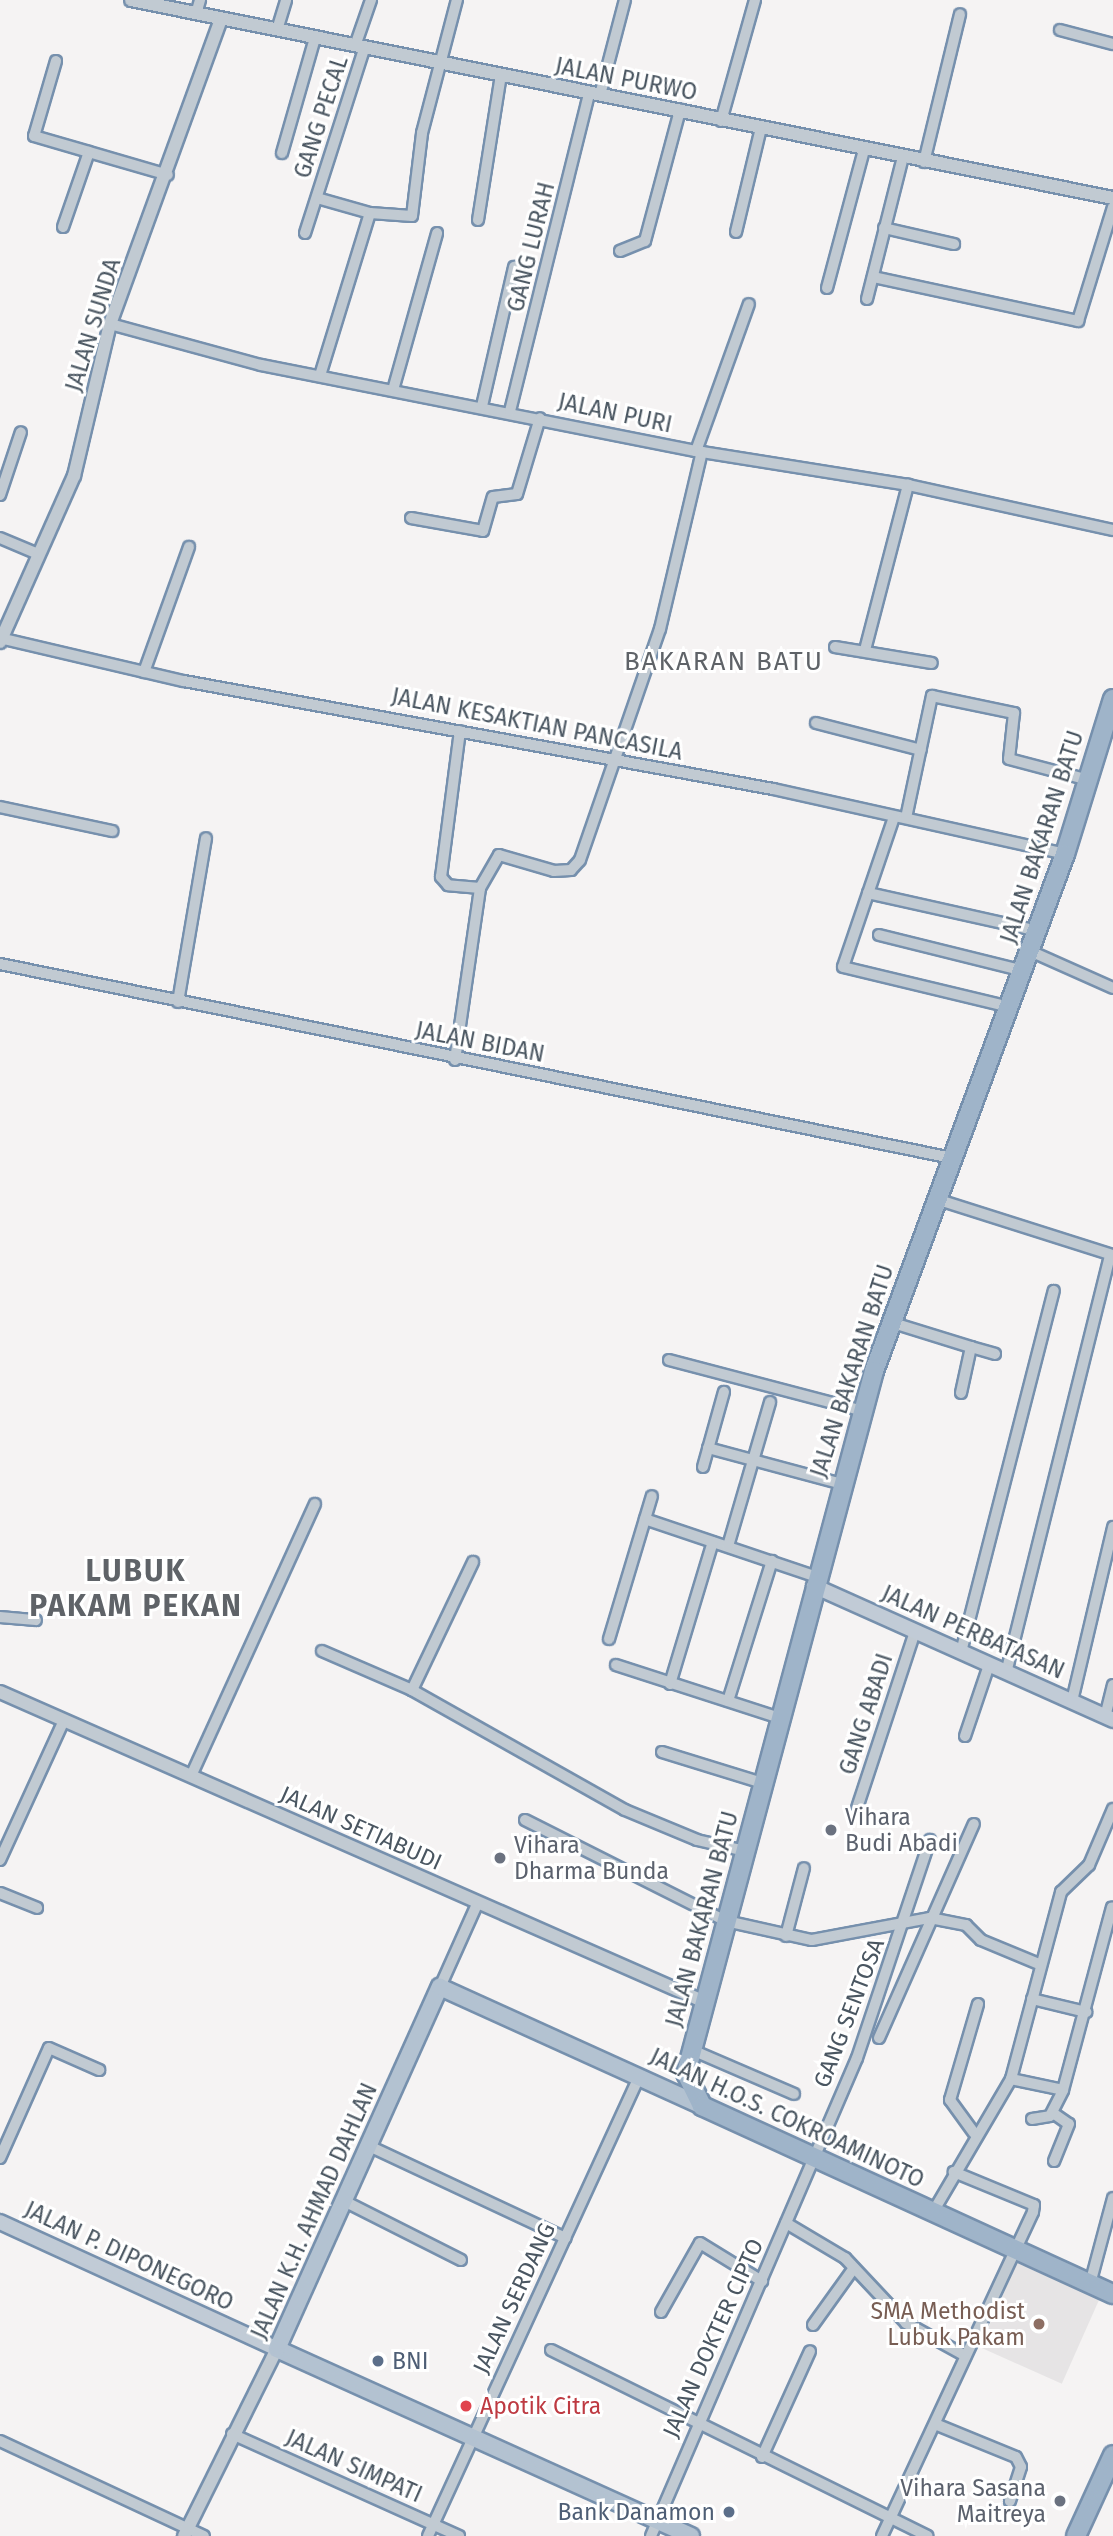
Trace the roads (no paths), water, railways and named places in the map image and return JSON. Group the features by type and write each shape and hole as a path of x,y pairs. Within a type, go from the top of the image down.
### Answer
{"highway":[{"name":"JALAN BAKARAN BATU","path":"686,2073 815,1582 890,1322 1024,971 1065,855 1113,699"},
{"path":"686,2073 702,2106"},
{"name":"JALAN H.O.S. COKROAMINOTO","path":"702,2106 1113,2294"},
{"path":"1077,2535 1113,2455"}],"main road":[{"name":"JALAN PERBATASAN","path":"815,1582 915,1632 1109,1718"},
{"name":"JALAN H.O.S. COKROAMINOTO","path":"440,1987 702,2106"},
{"name":"JALAN K.H. AHMAD DAHLAN","path":"278,2349 440,1987"},
{"path":"646,2081 672,2084 686,2073"},
{"name":"JALAN P. DIPONEGORO","path":"0,2222 278,2349"},
{"path":"278,2349 473,2437 655,2528 691,2536"}],"street":[{"name":"JALAN PURWO","path":"131,0 680,110 864,150 1113,198"},
{"path":"196,14 200,0"},
{"path":"277,30 286,0"},
{"name":"GANG PECAL","path":"305,233 372,0"},
{"path":"317,198 370,213 412,216 439,63 457,0"},
{"name":"GANG LURAH","path":"510,411 594,94 625,0"},
{"path":"721,121 755,0"},
{"path":"924,162 960,13"},
{"name":"JALAN SUNDA","path":"0,640 74,476 110,324 168,175 221,19"},
{"path":"1060,30 1113,44"},
{"path":"282,153 315,38"},
{"path":"56,61 34,136 168,175"},
{"path":"478,220 501,75"},
{"path":"620,251 645,241 680,110"},
{"path":"736,232 761,128"},
{"path":"827,288 864,150"},
{"path":"63,227 89,152"},
{"path":"867,299 903,157"},
{"path":"873,277 1080,321 1113,207"},
{"path":"320,376 370,213"},
{"path":"884,228 954,244"},
{"path":"393,390 437,233"},
{"path":"482,406 514,267"},
{"path":"456,1060 480,888 499,855 554,871 576,866 660,629 699,452 749,304"},
{"name":"JALAN PURI","path":"110,324 265,366 510,411 699,452 908,485 1113,530"},
{"path":"411,518 483,531 493,497 517,494 540,418"},
{"path":"0,495 21,432"},
{"path":"866,650 908,485"},
{"path":"0,538 38,554"},
{"path":"144,672 189,547"},
{"name":"JALAN KESAKTIAN PANCASILA","path":"0,640 144,672 900,818 1065,855"},
{"path":"835,647 932,663"},
{"path":"1010,1007 844,968 868,893 900,818 921,750 932,695 1014,713 1009,759 1089,780"},
{"path":"816,723 921,750"},
{"path":"460,731 442,877 448,885 480,888"},
{"path":"0,807 112,831"},
{"path":"178,1002 206,838"},
{"path":"868,893 1038,931"},
{"path":"879,935 1024,971"},
{"path":"1030,951 1113,988"},
{"name":"JALAN BIDAN","path":"0,964 456,1060 953,1158"},
{"path":"936,1199 1112,1255 1006,1673"},
{"path":"961,1652 1054,1291"},
{"path":"890,1322 995,1354"},
{"path":"961,1393 971,1347"},
{"path":"668,1360 863,1411"},
{"path":"703,1467 724,1392"},
{"path":"728,1546 770,1402"},
{"path":"708,1448 842,1484"},
{"path":"609,1639 652,1496"},
{"path":"191,1776 315,1504"},
{"path":"645,1519 772,1560 815,1582"},
{"path":"1072,1701 1113,1528"},
{"path":"670,1684 713,1542"},
{"path":"728,1701 772,1560"},
{"path":"412,1690 473,1562"},
{"path":"0,1617 36,1620"},
{"name":"GANG ABADI","path":"857,1808 915,1632"},
{"path":"322,1651 412,1690 625,1810 696,1840 745,1851"},
{"path":"616,1665 780,1718"},
{"path":"965,1735 989,1665"},
{"path":"1109,1718 1113,1685"},
{"name":"JALAN SETIABUDI","path":"0,1692 705,2002"},
{"path":"0,1860 3,1848 64,1720"},
{"path":"662,1752 763,1783"},
{"path":"933,2212 974,2133 992,2120 1011,2079 1064,1885 1089,1865 1113,1809"},
{"path":"525,1820 726,1921 812,1940 930,1918 966,1925 981,1940 1041,1965"},
{"path":"879,2038 974,1824"},
{"name":"GANG SENTOSA","path":"813,2157 907,1922 913,1882 930,1840"},
{"path":"786,1936 804,1868"},
{"path":"0,1893 37,1908"},
{"name":"JALAN K.H. AHMAD DAHLAN","path":"440,1987 478,1902"},
{"path":"1054,2113 1086,2012 1112,1907"},
{"path":"1032,1999 1086,2012"},
{"path":"974,2133 950,2101 978,2004"},
{"path":"0,2158 49,2048 99,2070"},
{"path":"692,2050 794,2094"},
{"path":"1011,2079 1063,2090"},
{"name":"JALAN SERDANG","path":"428,2536 565,2238 646,2081"},
{"path":"1032,2119 1054,2113"},
{"path":"1054,2113 1069,2124 1054,2161"},
{"path":"369,2146 565,2238"},
{"name":"JALAN DOKTER CIPTO","path":"655,2528 813,2157"},
{"path":"883,2536 1016,2250 1034,2205 954,2172"},
{"path":"1090,2284 1113,2198"},
{"path":"344,2201 461,2260"},
{"path":"786,2223 854,2269 906,2323 966,2356"},
{"path":"661,2312 700,2243 762,2281"},
{"path":"813,2325 854,2269"},
{"name":"JALAN K.H. AHMAD DAHLAN","path":"186,2532 232,2434 278,2349"},
{"path":"551,2350 696,2427 928,2536"},
{"path":"762,2457 810,2351"},
{"path":"935,2424 1016,2457 1021,2467 1010,2501"},
{"name":"JALAN SIMPATI","path":"232,2434 459,2536"},
{"path":"0,2441 186,2532 204,2536"}],"place":[{"name":"Vihara Budi Abadi","path":"831,1830"},
{"name":"Vihara Dharma Bunda","path":"500,1858"},
{"name":"SMA Methodist Lubuk Pakam","path":"1039,2324"},
{"name":"BNI","path":"378,2361"},
{"name":"Apotik Citra","path":"466,2406"},
{"name":"Vihara Sasana Maitreya","path":"1060,2501"},
{"name":"Bank Danamon","path":"729,2512"}],"district":[{"name":"BAKARAN BATU","path":"724,662"},
{"name":"LUBUK PAKAM PEKAN","path":"136,1588"}]}
